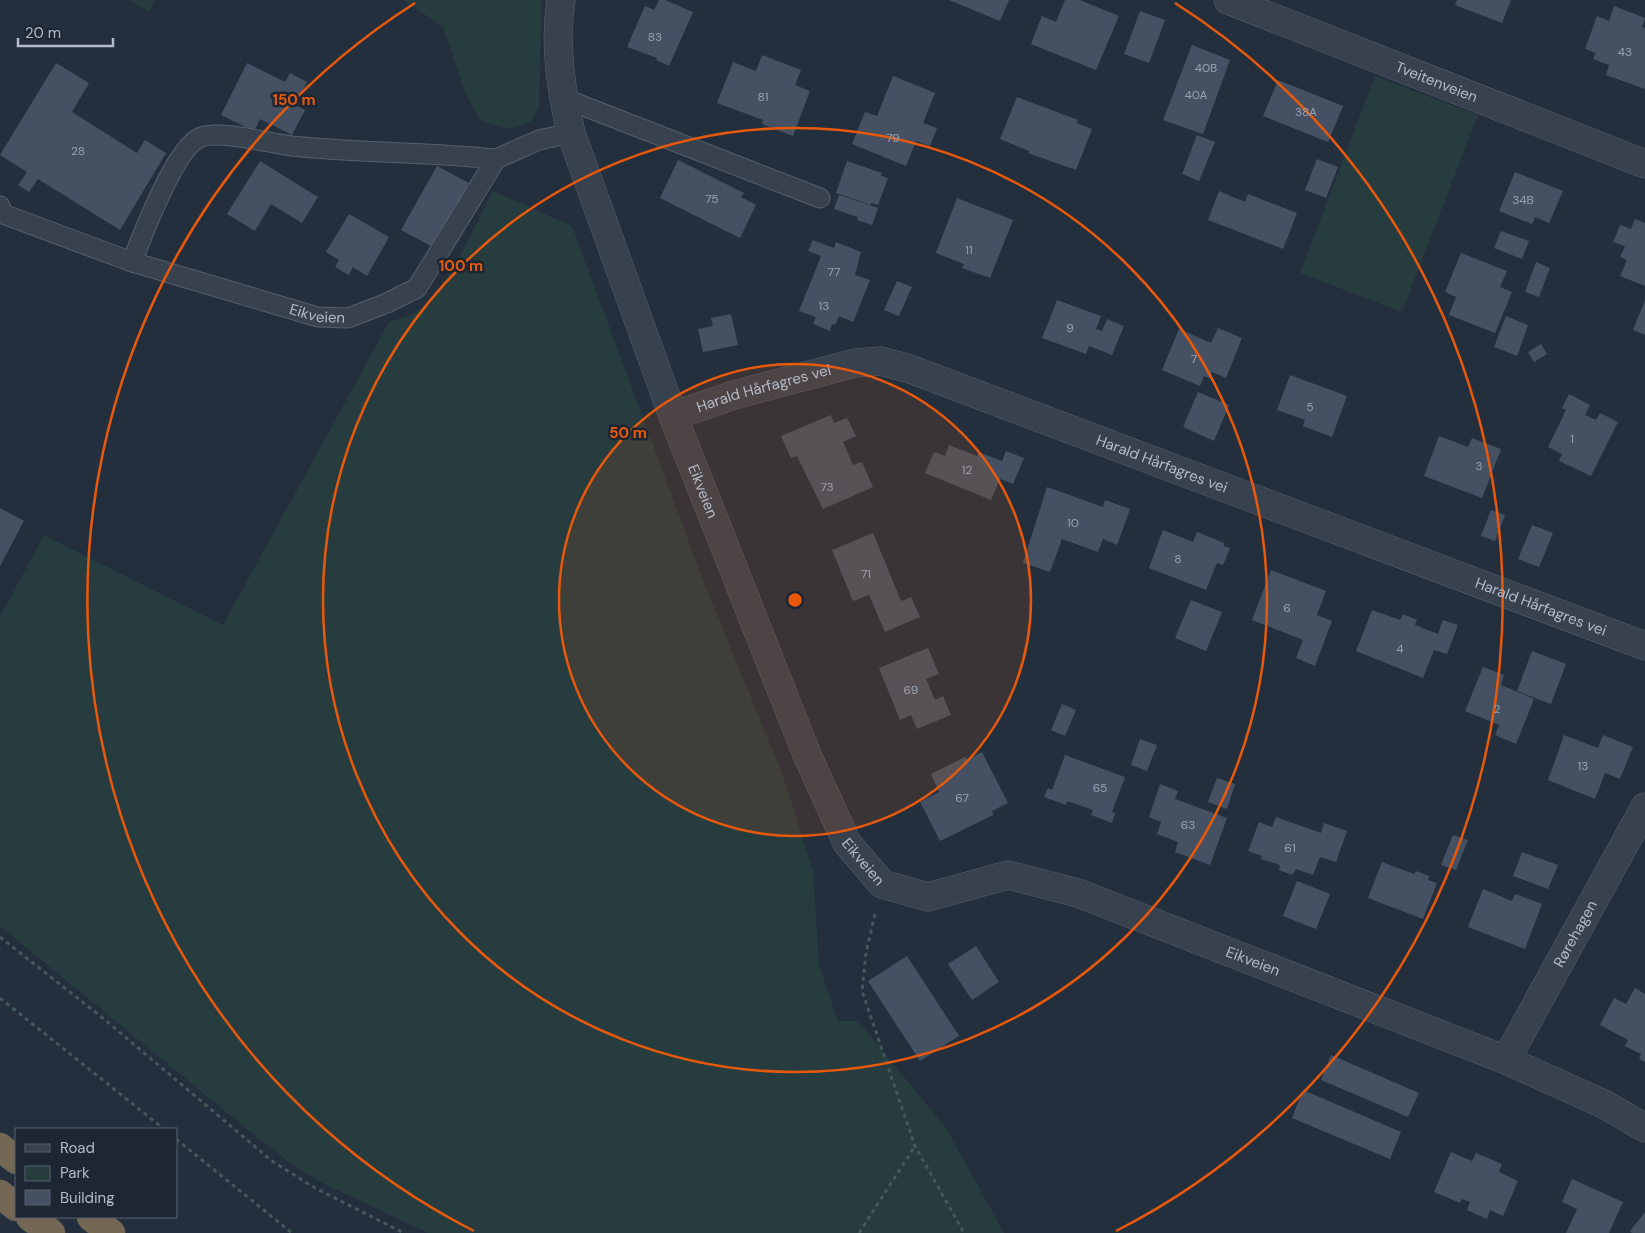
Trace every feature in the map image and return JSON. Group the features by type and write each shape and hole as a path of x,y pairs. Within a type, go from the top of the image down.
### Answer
{"highway":[{"path":"0,1147 15,1159"},
{"path":"0,1194 15,1205"},
{"path":"31,1218 51,1233"},
{"path":"92,1218 111,1233"}],"street":[{"name":"Eikveien","path":"561,0 557,27 563,98 571,133 673,416 808,757 847,843 882,884 928,897 1008,875 1078,892 1506,1060 1606,1105 1645,1128"},
{"name":"Tveitenveien","path":"1228,0 1645,164"},
{"name":"Harald Hårfagres vei","path":"673,416 762,388 856,363 881,361 910,369 1645,646"},
{"name":"Rørehagen","path":"1506,1060 1645,806"}],"lane":[{"path":"563,98 820,198"},
{"path":"132,262 161,190 190,145 201,137 227,136 292,146 496,159 539,140 571,133"},
{"name":"Eikveien","path":"1,212 132,262 318,317 348,318 387,303 417,288 496,159"}],"path":[{"path":"882,884 866,953 862,991 915,1146 964,1233"},
{"path":"0,937 104,1019 272,1161 315,1188 404,1233"},
{"path":"0,998 163,1128"},
{"path":"178,1141 292,1233"},
{"path":"859,1233 915,1146"}],"green space":[{"path":"129,0 155,0 149,12"},
{"path":"404,0 542,0 539,107 531,122 508,129 481,121 465,93 443,27"},
{"path":"1375,76 1478,115 1402,312 1300,273"},
{"path":"493,191 572,226 703,580 783,776 813,871 819,965 838,1021 858,1021 946,1128 1004,1233 428,1233 325,1184 299,1169 264,1143 0,926 0,617 44,535 223,625 389,322 416,312 433,296 453,268"}],"building":[{"path":"659,0 665,0 693,12 669,66 656,60 657,58 627,47 645,6 654,10"},
{"path":"949,0 1009,0 1000,21"},
{"path":"1065,0 1080,0 1119,16 1096,70 1031,44 1042,16 1056,22"},
{"path":"1457,0 1511,0 1502,23 1455,5"},
{"path":"1614,6 1645,18 1642,27 1645,28 1645,89 1606,75 1609,65 1593,59 1596,53 1585,49 1597,16 1609,21"},
{"path":"1140,11 1165,20 1149,63 1124,54"},
{"path":"1192,45 1230,60 1203,134 1163,120"},
{"path":"762,55 801,70 795,85 810,91 793,136 762,124 763,120 717,103 733,62 756,71"},
{"path":"56,63 89,83 72,112 137,153 145,140 166,153 120,230 38,179 29,192 18,185 27,172 0,155"},
{"path":"247,63 285,82 290,73 307,82 295,105 305,110 292,135 260,119 254,131 221,115"},
{"path":"893,76 935,93 923,123 937,128 930,146 916,141 906,166 852,144 865,112 877,116"},
{"path":"1278,80 1343,106 1328,142 1263,116"},
{"path":"1017,97 1078,120 1077,123 1092,129 1076,170 1028,153 1029,151 1000,139"},
{"path":"1197,135 1215,142 1199,181 1182,174"},
{"path":"1317,159 1338,167 1326,198 1305,190"},
{"path":"678,160 744,193 741,197 756,205 740,238 660,198"},
{"path":"260,161 318,197 302,223 271,204 255,231 227,214"},
{"path":"847,161 882,173 881,176 888,178 878,205 871,203 871,205 836,193"},
{"path":"437,166 469,183 433,247 401,230"},
{"path":"1515,172 1563,191 1549,223 1535,217 1532,224 1499,211"},
{"path":"1219,191 1245,202 1248,194 1297,213 1283,249 1208,220"},
{"path":"839,195 878,208 872,225 857,220 858,217 834,209"},
{"path":"957,198 1013,220 990,278 962,268 964,264 936,253"},
{"path":"349,214 389,237 367,276 353,267 349,275 335,267 339,260 326,252"},
{"path":"1635,219 1645,223 1645,286 1620,276 1627,260 1620,257 1625,246 1613,242 1620,225 1631,229"},
{"path":"1501,231 1529,241 1522,259 1494,248"},
{"path":"813,240 834,248 836,242 861,252 855,275 870,280 853,322 839,316 835,325 832,324 830,331 813,324 816,317 799,311 821,256 808,251"},
{"path":"1461,253 1507,271 1500,287 1512,292 1495,333 1449,315 1456,297 1445,292"},
{"path":"1536,262 1550,268 1539,297 1525,292"},
{"path":"897,281 912,287 899,316 884,310"},
{"path":"1057,300 1101,316 1096,329 1102,331 1107,319 1124,326 1112,355 1089,346 1086,354 1042,338"},
{"path":"1645,300 1645,335 1633,330"},
{"path":"731,314 738,345 703,352 698,329 713,326 711,318"},
{"path":"1506,316 1528,325 1517,356 1494,347"},
{"path":"1218,328 1242,338 1226,378 1212,372 1209,378 1204,376 1200,386 1162,370 1179,329 1211,343"},
{"path":"1541,344 1547,354 1534,362 1528,352"},
{"path":"1290,375 1347,396 1332,437 1303,426 1305,420 1277,410"},
{"path":"1198,392 1229,405 1214,441 1183,427"},
{"path":"1569,394 1590,405 1585,415 1596,420 1600,413 1618,422 1591,476 1559,461 1562,454 1548,447 1566,410 1562,408"},
{"path":"831,415 834,423 847,418 856,436 843,442 853,465 862,462 873,487 823,509 797,456 791,458 781,436"},
{"path":"1439,436 1468,447 1472,438 1501,449 1482,498 1424,476"},
{"path":"949,445 977,456 978,452 1002,461 1006,451 1024,458 1013,484 1000,479 991,500 925,473 934,452 945,456"},
{"path":"1047,487 1103,507 1105,500 1130,509 1117,545 1103,539 1098,552 1062,539 1050,572 1023,563"},
{"path":"0,508 24,521 0,566"},
{"path":"1491,510 1505,515 1495,541 1481,536"},
{"path":"1532,525 1553,533 1539,567 1518,559"},
{"path":"1163,530 1193,542 1197,532 1224,543 1224,546 1230,548 1223,565 1217,563 1206,590 1149,568"},
{"path":"873,533 901,601 911,597 920,617 885,632 869,595 853,601 832,550"},
{"path":"1271,570 1326,591 1317,615 1332,621 1315,666 1296,658 1303,640 1252,620"},
{"path":"1191,600 1222,612 1206,651 1175,638"},
{"path":"1372,610 1400,620 1403,614 1417,620 1415,625 1438,634 1443,620 1458,625 1447,654 1434,650 1423,678 1356,651"},
{"path":"928,648 939,674 926,679 935,700 943,696 951,715 917,729 911,715 900,720 879,668"},
{"path":"1532,651 1566,664 1551,704 1517,691"},
{"path":"1483,667 1504,675 1501,685 1534,699 1516,744 1495,735 1499,725 1465,711"},
{"path":"1062,704 1076,710 1065,736 1051,730"},
{"path":"1564,735 1598,748 1603,735 1633,747 1620,779 1605,773 1595,799 1548,780"},
{"path":"1140,739 1157,745 1147,771 1131,765"},
{"path":"982,752 1008,803 992,811 993,815 940,841 920,802 939,792 931,774 965,757 967,760"},
{"path":"1065,755 1125,777 1112,812 1115,814 1112,823 1091,815 1093,810 1067,801 1066,805 1044,797 1048,788 1052,790"},
{"path":"1217,778 1235,784 1227,809 1208,802"},
{"path":"1160,784 1178,791 1175,799 1227,818 1210,865 1175,852 1178,842 1157,834 1161,822 1149,817"},
{"path":"1276,817 1321,833 1324,823 1347,831 1336,862 1320,857 1313,875 1296,869 1292,875 1279,870 1280,865 1261,859 1262,856 1248,851 1259,822 1272,827"},
{"path":"1453,835 1468,840 1456,870 1441,865"},
{"path":"1522,852 1558,865 1548,889 1513,876"},
{"path":"1382,862 1414,874 1416,871 1429,876 1428,880 1437,883 1423,919 1368,898"},
{"path":"1297,881 1330,894 1316,929 1283,916"},
{"path":"1483,889 1512,901 1515,894 1542,904 1525,949 1468,927"},
{"path":"976,946 999,982 972,1000 948,964"},
{"path":"907,956 959,1036 920,1061 868,981"},
{"path":"1635,988 1645,994 1645,1062 1639,1059 1641,1054 1625,1046 1628,1040 1600,1025 1614,998 1626,1004"},
{"path":"1331,1055 1419,1093 1408,1117 1321,1080"},
{"path":"1303,1090 1401,1132 1390,1159 1292,1118"},
{"path":"1451,1152 1472,1161 1476,1153 1502,1164 1499,1172 1518,1181 1503,1216 1490,1210 1487,1219 1467,1210 1470,1202 1462,1199 1460,1203 1434,1192"},
{"path":"1572,1179 1623,1202 1609,1233 1566,1233 1577,1209 1562,1202"},
{"path":"1645,1212 1645,1233 1632,1233 1630,1231"}]}
